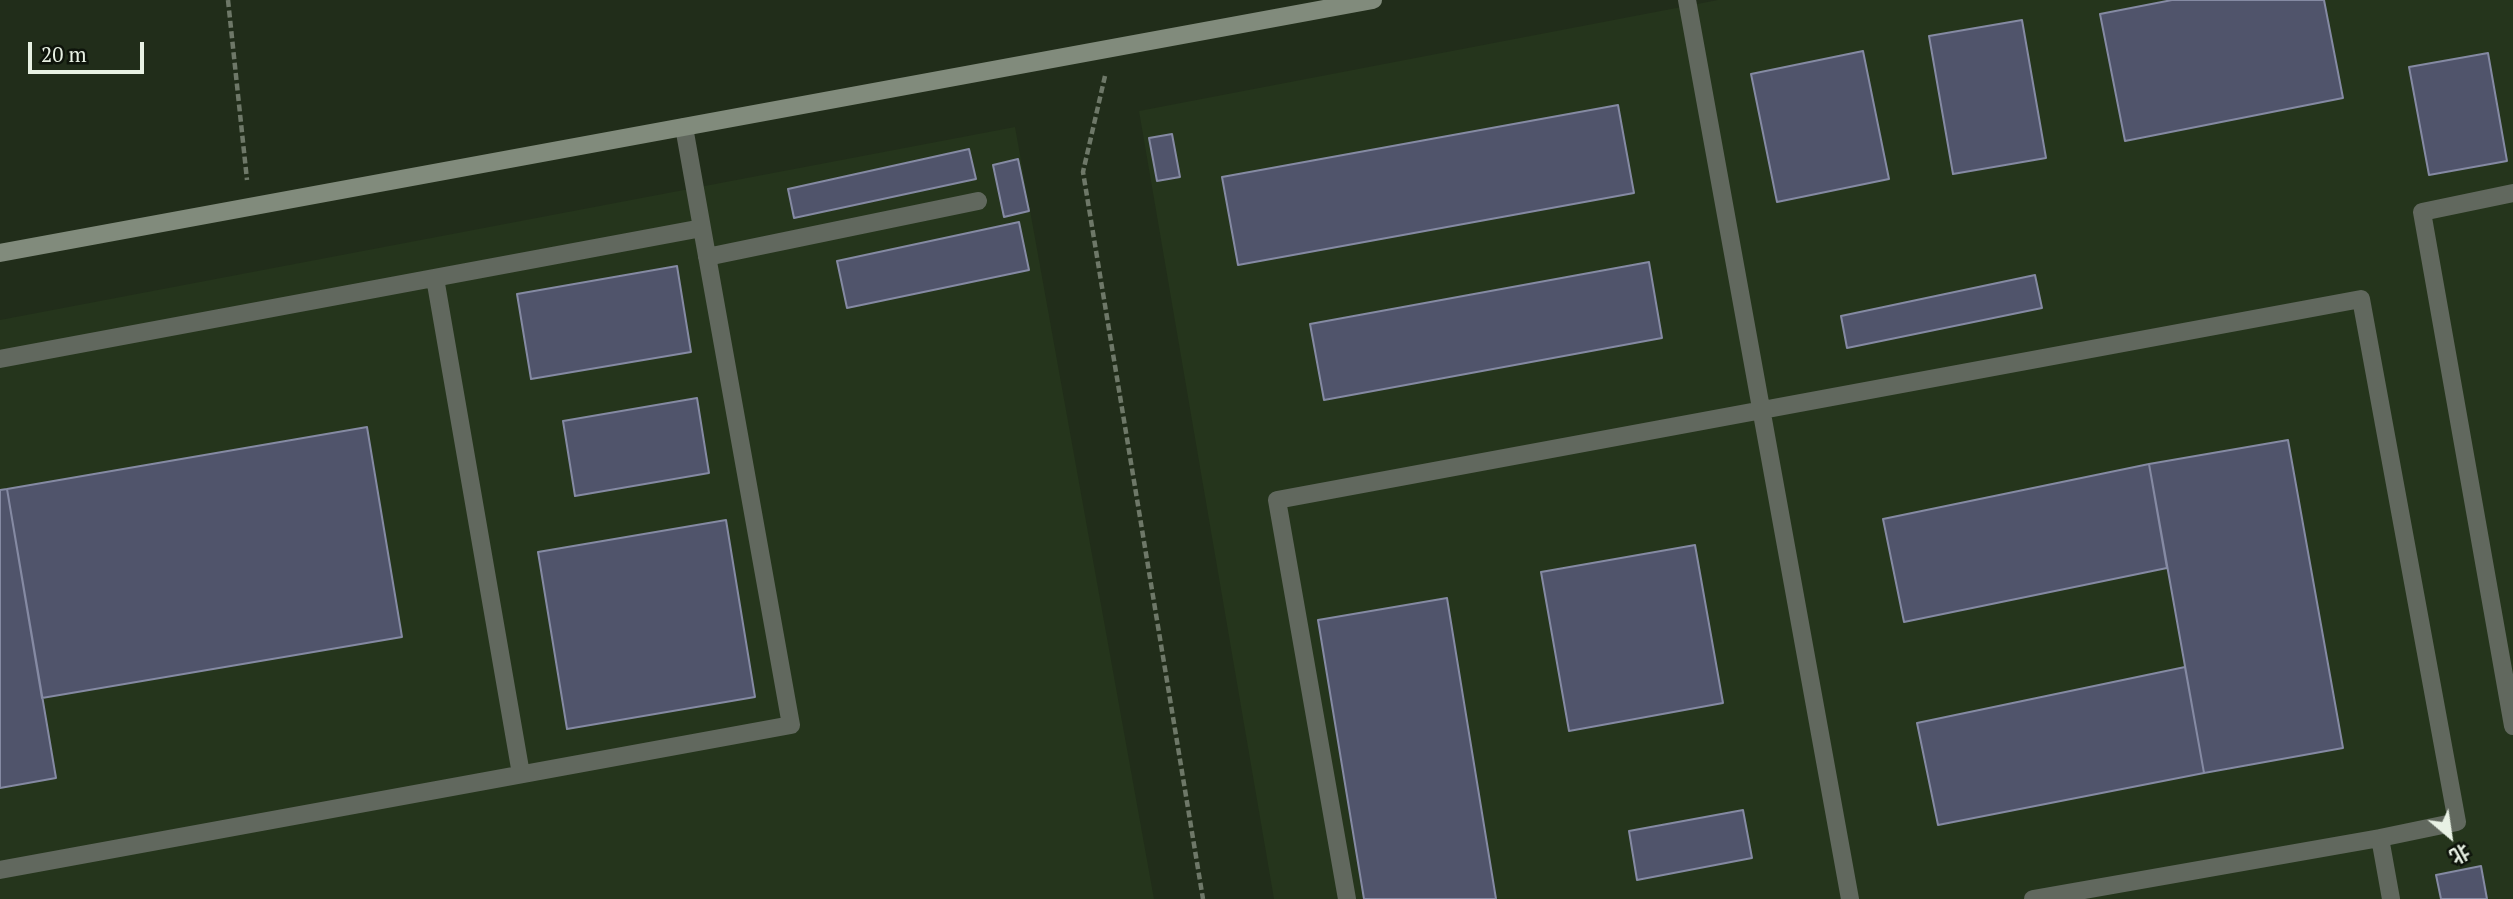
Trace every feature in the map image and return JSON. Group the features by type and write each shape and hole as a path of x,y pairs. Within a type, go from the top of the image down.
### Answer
{"street":[{"path":"0,253 1373,0"}],"lane":[{"path":"1687,0 1850,899"},
{"path":"0,870 791,724 684,127"},
{"path":"2513,193 2422,212 2507,655 2513,726"},
{"path":"707,257 978,201"},
{"path":"0,359 702,228"},
{"path":"435,278 521,774"},
{"path":"1346,899 1277,500 2361,299 2457,822 2033,899"},
{"path":"2380,838 2391,899"}],"path":[{"path":"228,0 250,207"},
{"path":"1111,48 1083,172 1203,899"}],"shaded area":[{"path":"1718,0 2513,0 2513,899 1274,899 1139,111"},
{"path":"1015,127 1154,899 0,899 0,320"}],"building":[{"path":"2172,0 2324,0 2343,98 2125,141 2100,14"},
{"path":"2022,20 2046,158 1953,174 1929,36"},
{"path":"1863,51 1889,179 1777,202 1751,74"},
{"path":"2488,53 2507,161 2429,175 2409,67"},
{"path":"1618,105 1634,193 1238,265 1222,177"},
{"path":"1172,134 1180,177 1157,181 1149,138"},
{"path":"969,149 976,179 794,218 788,189"},
{"path":"1018,159 1029,211 1004,217 993,165"},
{"path":"1019,222 1029,270 847,308 837,261"},
{"path":"1649,262 1662,338 1324,400 1310,324"},
{"path":"677,266 691,352 531,379 517,294"},
{"path":"2035,275 2042,308 1847,348 1841,316"},
{"path":"697,398 709,473 575,496 563,421"},
{"path":"367,427 402,637 42,698 7,489"},
{"path":"2288,440 2343,748 2204,773 2149,464"},
{"path":"2149,464 2167,568 1904,622 1883,519"},
{"path":"7,489 56,778 0,788 0,490"},
{"path":"726,520 755,697 567,729 538,552"},
{"path":"1695,545 1723,703 1569,731 1541,572"},
{"path":"1447,598 1496,899 1364,899 1318,620"},
{"path":"2185,667 2204,773 1938,825 1917,723"},
{"path":"1743,810 1752,858 1637,880 1629,831"},
{"path":"2481,866 2487,899 2441,899 2436,875"}]}
